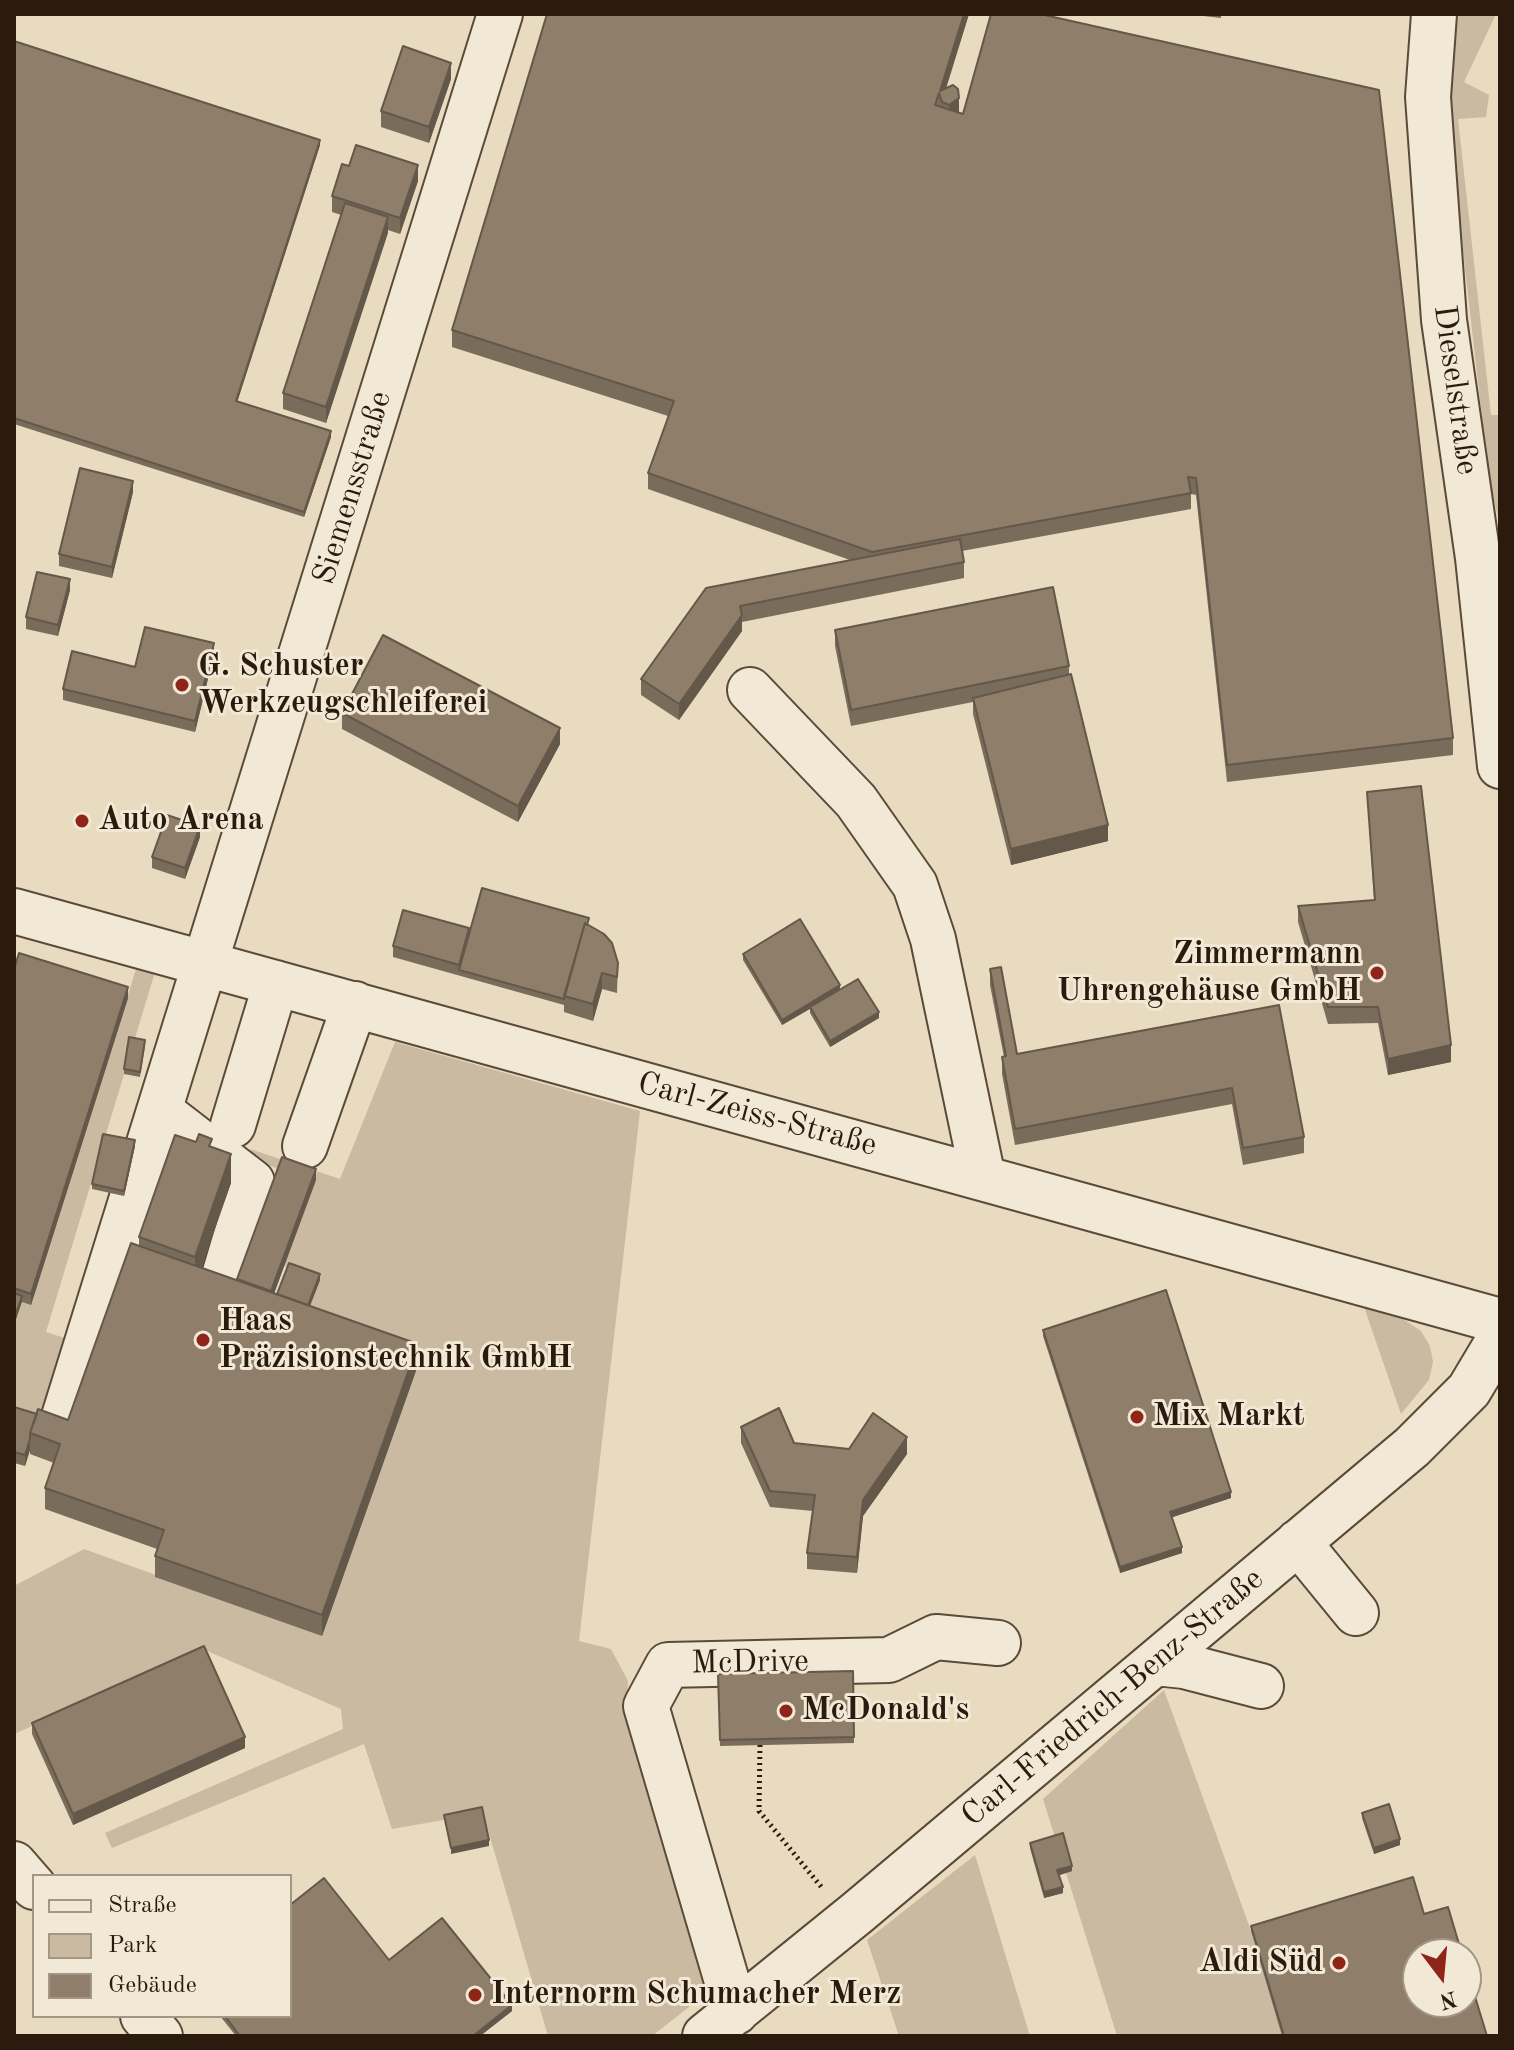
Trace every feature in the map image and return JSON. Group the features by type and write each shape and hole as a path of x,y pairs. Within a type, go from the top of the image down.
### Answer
{"street":[{"name":"Siemensstraße","path":"62,1423 500,14"},
{"name":"Dieselstraße","path":"1434,14 1428,97 1444,320 1489,559 1500,766"},
{"path":"750,690 856,801 915,885 933,939 983,1178"},
{"name":"Carl-Zeiss-Straße","path":"14,911 1500,1321"},
{"path":"233,1125 276,983"},
{"path":"305,1146 355,1004"},
{"path":"160,1111 252,1182 223,1279"},
{"name":"Carl-Friedrich-Benz-Straße","path":"720,2024 1412,1447 1469,1390 1500,1338"},
{"path":"1298,1542 1356,1613"},
{"name":"McDrive","path":"720,2024 709,1917 646,1706 668,1665 889,1660 936,1637 998,1643"},
{"path":"1155,1663 1184,1666 1261,1686"},
{"path":"14,1864 32,1885"},
{"path":"145,2018 160,2036"}],"path":[{"path":"760,1745 759,1811 827,1894"}],"green space":[{"path":"1454,14 1496,14 1464,82 1489,95 1486,117 1458,119 1491,415 1500,415 1500,524 1490,486 1448,121"},
{"path":"137,966 155,972 46,1332 74,1341 46,1433 14,1418 14,1325 22,1301 31,1304"},
{"path":"395,1042 640,1111 579,1641 611,1649 628,1681 627,1710 708,1992 652,2036 548,2036 483,1813 392,1829 364,1744 112,1848 105,1833 343,1729 341,1709 205,1650 14,1734 14,1586 84,1549 322,1635 306,1316 320,1280 284,1266 316,1180 260,1163 250,1149 340,1179"},
{"path":"1364,1307 1403,1319 1421,1331 1430,1346 1433,1362 1429,1380 1401,1414"},
{"path":"1164,1690 1251,1931 1282,2036 1117,2036 1043,1799"},
{"path":"975,1855 1030,2036 899,2036 867,1940"}],"building":[{"path":"547,14 964,14 940,91 953,85 958,89 959,98 949,105 942,102 939,93 935,105 963,114 991,14 1040,14 1379,90 1453,738 1227,765 1196,478 1188,477 1191,493 872,552 648,473 674,401 452,330"},
{"path":"14,41 320,140 236,401 331,431 304,512 14,418"},
{"path":"403,46 451,63 429,127 381,111"},
{"path":"356,145 418,165 400,218 332,196 342,164 349,166"},
{"path":"345,203 388,217 326,407 283,393"},
{"path":"80,468 133,481 112,567 59,554"},
{"path":"960,539 964,562 740,606 742,615 679,704 641,679 706,588"},
{"path":"37,572 70,579 58,625 26,617"},
{"path":"1053,587 1069,666 851,710 835,630"},
{"path":"145,627 214,643 195,721 63,689 72,651 135,667"},
{"path":"383,635 560,728 518,806 342,713"},
{"path":"1071,674 1108,825 1011,849 973,698"},
{"name":"Zimmermann Uhrengehäuse GmbH","path":"1421,786 1451,1045 1388,1059 1378,1007 1328,1007 1298,906 1375,900 1367,792"},
{"path":"167,815 200,826 185,868 152,857"},
{"path":"482,888 589,918 564,999 459,970"},
{"path":"403,910 469,928 459,965 393,946"},
{"path":"800,919 840,985 782,1020 743,954"},
{"path":"585,923 604,934 612,943 618,963 617,977 602,973 593,1004 564,996"},
{"path":"19,953 128,987 31,1294 14,1288 14,969"},
{"path":"1001,967 1017,1054 1279,1005 1304,1137 1243,1148 1232,1088 1015,1129 990,969"},
{"path":"858,979 879,1012 830,1041 810,1007"},
{"path":"129,1037 145,1040 140,1072 124,1069"},
{"path":"103,1134 135,1140 124,1191 92,1184"},
{"path":"199,1134 212,1139 209,1146 231,1154 195,1257 139,1237 175,1135 196,1142"},
{"path":"282,1157 316,1169 271,1291 237,1279"},
{"path":"131,1243 418,1344 322,1615 155,1556 164,1530 45,1488 60,1444 30,1433 38,1409 68,1420"},
{"path":"289,1263 320,1274 308,1305 277,1294"},
{"name":"Mix Markt","path":"1166,1290 1231,1492 1170,1512 1182,1547 1120,1567 1043,1330"},
{"path":"14,1293 22,1296 14,1319"},
{"path":"14,1407 37,1414 25,1455 14,1452"},
{"path":"779,1408 794,1443 849,1449 873,1413 907,1437 863,1500 857,1557 807,1553 815,1495 770,1491 741,1427"},
{"path":"204,1646 245,1737 73,1814 32,1723"},
{"name":"McDonald's","path":"853,1671 854,1737 720,1740 718,1674"},
{"path":"1389,1804 1400,1839 1374,1848 1362,1813"},
{"path":"482,1807 489,1840 451,1848 444,1815"},
{"path":"1063,1833 1072,1866 1057,1870 1063,1887 1044,1892 1030,1843"},
{"name":"Aldi Süd","path":"1413,1877 1424,1914 1448,1907 1457,1938 1402,1938 1402,2018 1482,2018 1487,2036 1284,2036 1251,1926"},
{"path":"324,1878 389,1960 442,1918 512,2005 473,2036 240,2036 226,2018 292,2018 292,1903"}],"place":[{"name":"G. Schuster Werkzeugschleiferei","path":"182,685"},
{"name":"Auto Arena","path":"82,821"},
{"name":"Zimmermann Uhrengehäuse GmbH","path":"1377,973"},
{"name":"Haas Präzisionstechnik GmbH","path":"203,1340"},
{"name":"Mix Markt","path":"1137,1417"},
{"name":"McDonald's","path":"786,1711"},
{"name":"Aldi Süd","path":"1339,1963"},
{"name":"Internorm Schumacher Merz","path":"475,1995"}]}
